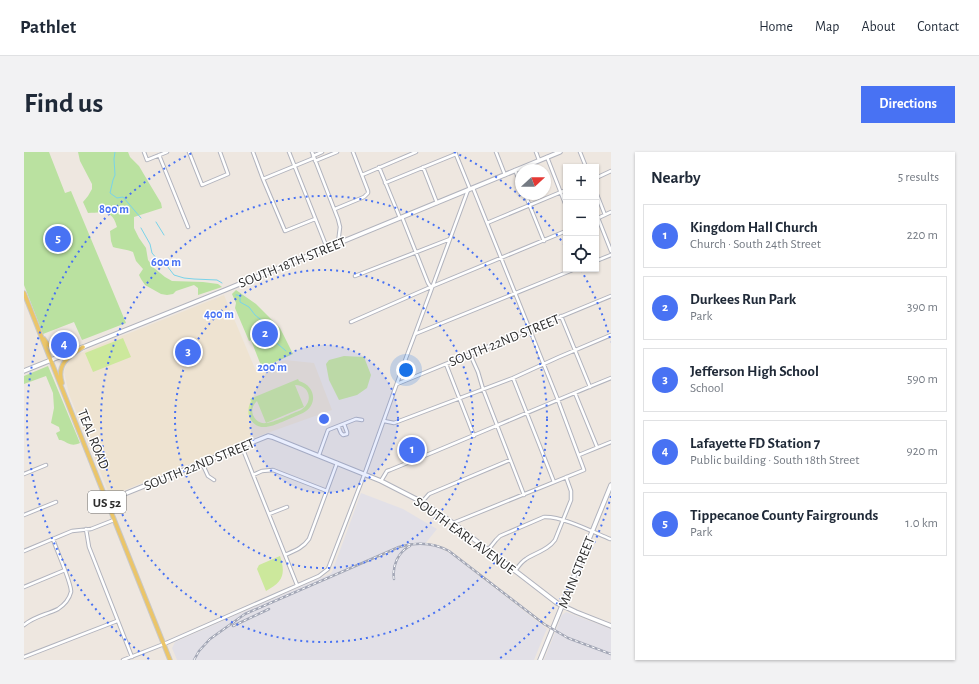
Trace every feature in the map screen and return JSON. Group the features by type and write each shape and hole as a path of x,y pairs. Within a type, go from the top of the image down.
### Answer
{"main road":[{"name":"SOUTH 18TH STREET","path":"530,164 560,152"},
{"name":"SOUTH 18TH STREET","path":"24,371 401,218 515,170"},
{"name":"TEAL ROAD","path":"24,293 170,660"},
{"path":"37,326 50,348 64,355"},
{"path":"65,398 60,376 61,369 67,358 83,347"},
{"name":"SOUTH 22ND STREET","path":"106,501 268,436"},
{"name":"SOUTH EARL AVENUE","path":"268,436 381,481 422,502 453,523 557,603 611,626"},
{"name":"MAIN STREET","path":"540,660 610,490 611,484"}],"street":[{"path":"144,152 147,160 167,152"},
{"path":"189,152 202,185 228,174 220,152"},
{"path":"253,152 285,231 316,219"},
{"path":"289,152 327,248"},
{"path":"312,152 335,209 340,227 338,243"},
{"path":"314,158 322,152"},
{"path":"263,179 314,158 337,152"},
{"path":"335,209 368,194 352,152"},
{"path":"362,175 416,152"},
{"path":"496,152 505,174"},
{"path":"536,152 540,160"},
{"path":"580,152 585,164"},
{"path":"385,183 455,153 470,189 487,223 516,294 584,470 453,523"},
{"path":"159,155 188,227"},
{"path":"547,157 564,200"},
{"path":"379,167 428,283 430,286 433,286"},
{"path":"423,167 437,203"},
{"path":"599,177 611,171"},
{"path":"123,660 164,644 319,576 328,569 450,239 470,189"},
{"path":"487,223 561,192"},
{"path":"527,200 544,241"},
{"path":"599,200 605,215"},
{"path":"599,217 611,212"},
{"path":"599,223 611,251"},
{"path":"351,322 433,286 563,232"},
{"path":"355,276 450,239"},
{"path":"599,260 611,255"},
{"path":"415,334 568,272"},
{"name":"SOUTH 22ND STREET","path":"397,384 611,296"},
{"path":"561,316 590,387"},
{"path":"384,420 394,424 513,378 611,336"},
{"path":"470,354 524,495"},
{"path":"446,364 474,436"},
{"path":"513,378 554,482"},
{"path":"381,481 387,471 611,378"},
{"path":"575,393 597,448"},
{"path":"318,455 328,430 356,419 362,420"},
{"path":"338,426 341,433 345,435 348,432 344,424"},
{"path":"579,455 611,442"},
{"path":"242,447 297,585"},
{"path":"422,502 429,494 510,460"},
{"path":"202,463 208,476 214,480"},
{"path":"285,555 299,549 309,539 337,463"},
{"path":"24,474 46,465"},
{"path":"253,474 273,470 327,490"},
{"path":"515,571 526,559 542,551 555,540 572,495 566,477"},
{"path":"24,515 56,502"},
{"path":"269,514 287,507"},
{"path":"488,550 500,536 544,517 563,520 611,540"},
{"path":"24,551 72,531 97,527 114,520"},
{"path":"86,529 89,547 132,657"},
{"path":"24,624 31,619 57,609 66,602 71,591 69,582 52,539"},
{"path":"24,587 64,570"},
{"path":"24,657 117,621"}],"shaded area":[{"path":"224,295 256,371 285,360 314,363 332,410 248,440 110,496 69,394 64,372 67,362 80,353"},
{"path":"361,493 403,509 437,529 424,545 436,546 451,554 547,629 534,660 177,660 172,648 175,642 330,574"},
{"path":"566,612 611,629 611,660 544,660 562,615"}],"green space":[{"path":"24,152 49,152 65,193 71,191 126,323 82,340 74,322 43,334 24,285"},
{"path":"78,152 128,152 130,157 139,166 161,203 162,208 134,217 134,228 146,248 148,260 154,268 172,281 203,282 218,284 222,287 198,295 198,288 194,285 167,295 161,294 145,285 139,275 143,269 136,261 133,252 113,247 110,231 117,227 112,217 106,213 88,213 83,202 92,189 92,184 80,161"},
{"path":"236,290 256,304 280,328 293,354 262,368 251,340 249,341 235,308 236,303 232,294"},
{"path":"123,338 131,357 93,372 85,353"},
{"path":"344,356 364,357 371,375 367,388 357,395 339,400 329,380 326,364 329,360"},
{"path":"48,366 80,443 72,445 59,440 56,433 60,431 59,427 51,423 54,408 53,393 46,376 24,384 24,376"},
{"path":"298,379 309,387 313,396 313,401 308,410 278,424 266,427 258,426 251,420 248,413 251,401 250,399","holes":["295,385 300,386 307,391 309,399 305,407 283,418 266,423 304,407","257,401 266,423 258,421 253,415 252,411 254,404"]},
{"path":"280,556 283,568 282,577 272,588 266,591 257,569 259,565"}],"waterway":[{"path":"115,152 115,175 110,193 117,198 123,197 141,218"},
{"path":"156,222 164,235"},
{"path":"141,228 150,244 152,253 158,260 164,262 174,275 184,278 217,280 222,283"},
{"path":"236,295 240,297 240,302 249,307 255,315 266,322 272,339 286,351"}],"railway":[{"path":"194,660 199,651 210,639 245,614 399,547 412,544 430,544 449,551 544,624 568,638 611,654"},
{"path":"394,579 395,564 402,552 410,546"},
{"path":"233,626 269,609"}],"place":[{"name":"Tippecanoe County Fairgrounds","path":"58,239"},
{"name":"Durkees Run Park","path":"265,334"},
{"name":"Lafayette FD Station 7","path":"64,345"},
{"name":"Jefferson High School","path":"188,352"},
{"name":"Kingdom Hall Church","path":"412,450"}]}
